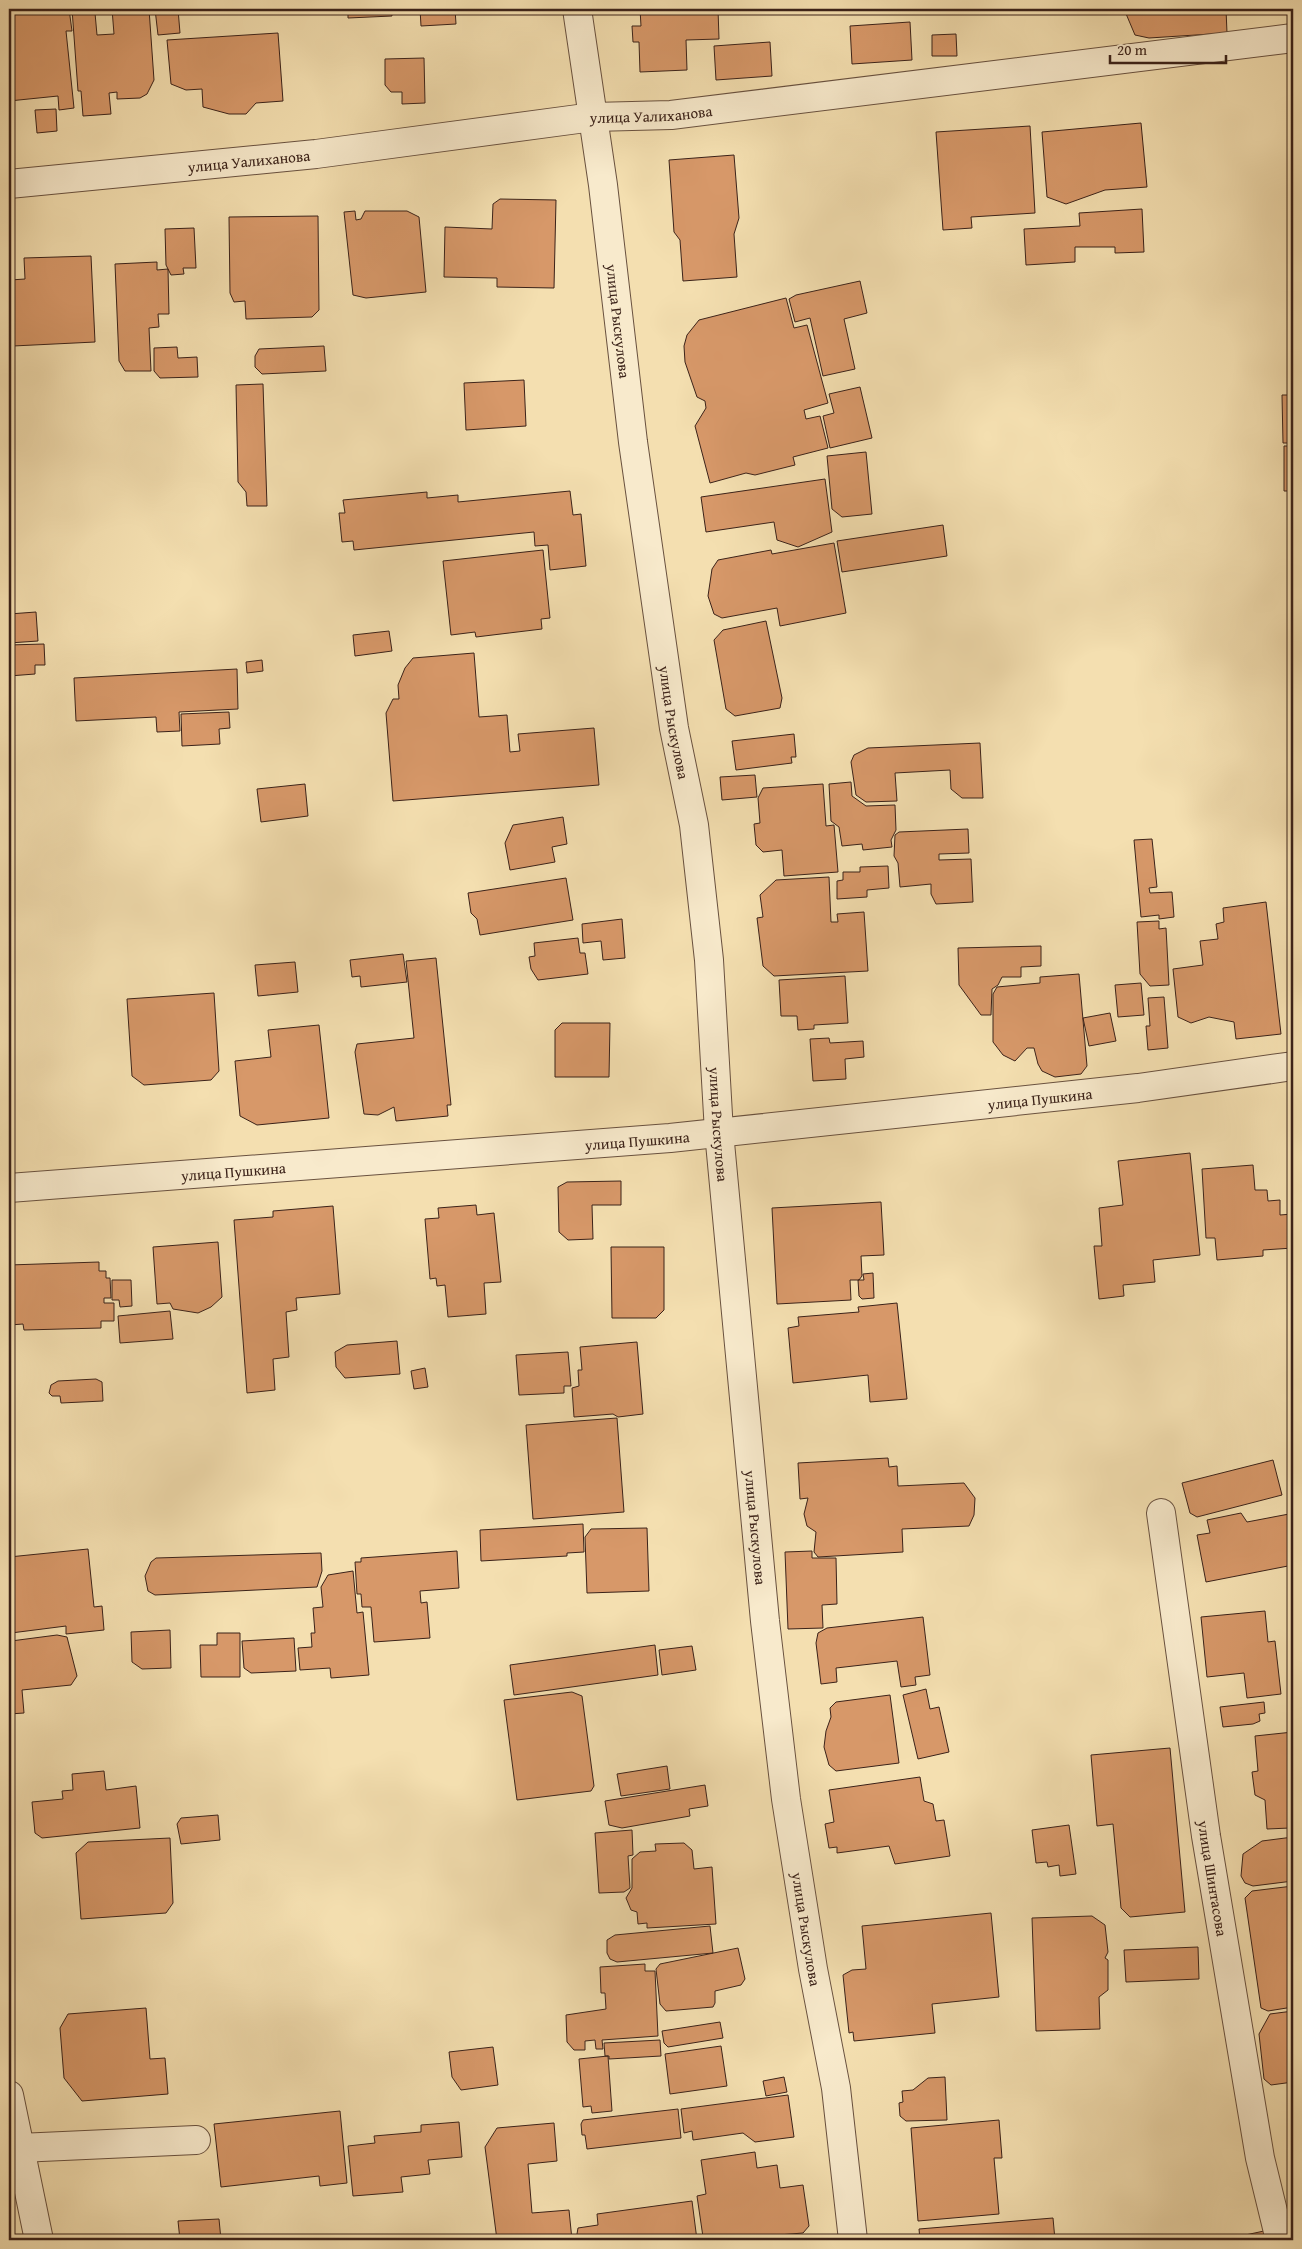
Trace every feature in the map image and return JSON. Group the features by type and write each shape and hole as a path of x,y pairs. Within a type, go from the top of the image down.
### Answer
{"street":[{"name":"улица Рыскулова","path":"577,9 603,185 636,461 674,728 694,825 709,960 719,1132 764,1611 786,1799 812,1969 836,2088 853,2240"},
{"name":"улица Уалиханова","path":"9,184 316,154 593,117 671,115 1293,38"},
{"name":"улица Пушкина","path":"9,1188 670,1138 1138,1088 1293,1066"},
{"name":"улица Шинтасова","path":"1161,1513 1206,1836 1260,2158 1280,2240"},
{"path":"9,2095 39,2240"},
{"path":"19,2148 196,2140"}],"building":[{"path":"9,9 69,9 72,31 66,31 74,108 59,110 58,96 9,101"},
{"path":"72,9 103,9 103,12 95,13 97,35 114,34 112,9 149,9 154,80 147,94 140,98 117,99 117,92 109,93 111,114 83,116 81,91 78,91"},
{"path":"155,9 178,9 180,33 158,35"},
{"path":"348,9 391,9 392,16 348,18"},
{"path":"420,9 455,9 456,24 421,26"},
{"path":"640,9 718,9 719,39 686,40 687,70 640,72 639,42 633,42 632,26 641,26"},
{"path":"1124,9 1226,9 1227,33 1149,38 1135,35"},
{"path":"910,22 912,60 852,64 850,26"},
{"path":"278,33 283,101 256,103 246,114 229,114 203,107 202,89 186,90 171,84 167,40"},
{"path":"956,34 957,56 932,56 932,35"},
{"path":"770,42 772,76 716,80 714,46"},
{"path":"424,58 425,103 402,104 402,92 391,92 385,85 385,59"},
{"path":"56,109 57,131 37,133 35,110"},
{"path":"1141,123 1147,187 1105,190 1066,204 1047,197 1042,132"},
{"path":"1030,126 1035,213 971,217 972,228 943,230 936,132"},
{"path":"734,155 739,218 734,234 737,277 683,281 680,240 674,232 669,160"},
{"path":"500,199 556,200 554,288 497,287 497,278 444,277 445,227 492,229 493,204"},
{"path":"1142,209 1144,252 1115,253 1115,247 1075,247 1075,262 1026,265 1024,229 1080,226 1079,213"},
{"path":"355,211 356,220 361,219 365,211 407,211 419,217 426,292 366,298 353,295 344,212"},
{"path":"318,216 319,310 312,317 246,319 245,301 234,302 230,293 229,217"},
{"path":"194,228 196,268 183,268 184,274 171,275 166,265 165,229"},
{"path":"91,256 95,342 13,346 10,280 25,279 24,258"},
{"path":"157,262 157,270 168,269 169,314 158,314 159,327 149,328 151,371 125,371 119,361 115,264"},
{"path":"860,281 867,313 844,319 855,369 823,376 810,318 795,322 789,299 796,295"},
{"path":"786,298 794,328 807,325 828,403 804,410 806,419 820,416 828,448 793,457 795,465 755,475 746,473 710,483 695,426 706,408 705,401 697,397 685,362 684,346 687,335 699,320"},
{"path":"324,346 326,371 262,374 255,367 255,356 259,349"},
{"path":"177,347 178,358 197,357 198,377 160,378 154,371 154,348"},
{"path":"524,380 526,426 466,430 464,383"},
{"path":"263,384 267,506 247,506 246,492 238,482 236,385"},
{"path":"860,387 872,438 830,448 823,416 834,413 829,394"},
{"path":"1282,395 1293,395 1293,443 1283,443"},
{"path":"1284,446 1293,446 1293,491 1284,491"},
{"path":"866,452 872,514 842,517 832,509 827,456"},
{"path":"825,479 832,532 798,547 777,540 774,522 706,532 701,497"},
{"path":"570,491 573,515 581,514 586,566 550,570 548,545 535,546 534,532 354,550 353,541 342,542 339,513 345,513 343,500 427,492 427,498 458,495 458,502"},
{"path":"943,525 947,556 842,572 837,541"},
{"path":"834,543 846,613 780,626 777,608 722,618 714,614 708,596 712,569 718,560 771,550 772,554"},
{"path":"543,550 550,618 541,619 542,629 476,637 475,632 451,635 443,561"},
{"path":"36,612 38,641 9,643 9,614"},
{"path":"766,621 782,698 780,708 735,716 726,709 714,640 723,630"},
{"path":"389,631 392,651 355,656 353,635"},
{"path":"44,644 45,665 35,665 35,674 9,676 9,645"},
{"path":"474,653 479,717 507,715 510,752 520,751 518,734 594,728 599,785 393,801 386,713 393,699 399,699 398,685 405,668 413,658"},
{"path":"262,660 263,671 247,673 246,662"},
{"path":"237,669 238,709 179,712 180,731 157,732 156,717 76,721 74,678"},
{"path":"229,712 230,728 219,729 220,744 182,746 181,714"},
{"path":"794,734 796,757 791,757 792,763 736,770 732,741"},
{"path":"980,743 983,798 962,798 951,789 950,770 895,773 897,801 866,802 856,795 851,762 854,755 868,748"},
{"path":"755,775 757,797 722,800 720,777"},
{"path":"851,782 852,796 866,806 895,805 896,830 891,840 892,847 863,850 862,844 842,846 839,827 831,821 829,784"},
{"path":"305,784 308,816 261,822 257,789"},
{"path":"823,784 826,826 834,825 838,872 784,876 782,850 763,852 756,845 754,824 760,823 758,798 763,788"},
{"path":"563,817 567,844 552,847 555,862 510,870 505,843 513,825"},
{"path":"968,829 969,853 939,854 939,860 971,859 973,902 936,904 931,894 931,884 900,887 898,863 894,856 895,835 899,832"},
{"path":"1152,839 1157,887 1149,888 1150,893 1172,892 1174,917 1159,919 1159,915 1141,917 1134,840"},
{"path":"888,866 889,888 867,890 867,897 837,899 837,881 843,880 843,872 860,872 860,867"},
{"path":"829,877 831,922 838,922 837,914 864,912 868,971 774,976 763,966 757,918 763,917 760,895 776,880"},
{"path":"566,878 573,920 480,935 477,919 471,913 468,893"},
{"path":"1266,902 1281,1034 1236,1039 1234,1022 1209,1017 1191,1023 1178,1017 1173,969 1203,965 1200,941 1218,939 1216,924 1224,922 1223,908"},
{"path":"622,919 625,958 603,960 601,941 583,943 582,924"},
{"path":"1159,921 1159,929 1166,928 1169,985 1150,986 1140,974 1137,922"},
{"path":"578,938 580,953 585,953 588,974 538,980 531,969 529,957 535,956 534,943"},
{"path":"1041,946 1041,966 1021,967 1021,977 1002,977 998,985 992,989 991,1015 981,1015 959,985 958,948"},
{"path":"403,954 407,982 361,987 360,976 352,977 350,960"},
{"path":"436,958 451,1105 447,1105 448,1116 396,1121 394,1107 378,1115 364,1114 355,1052 357,1044 414,1038 406,961"},
{"path":"295,962 298,992 258,996 255,965"},
{"path":"1079,974 1087,1066 1081,1074 1055,1077 1042,1071 1034,1048 1027,1048 1015,1061 1003,1055 993,1042 993,994 997,987 1040,983 1040,977"},
{"path":"845,976 848,1023 814,1025 814,1029 798,1030 797,1016 781,1016 779,980"},
{"path":"1141,983 1144,1015 1118,1017 1115,985"},
{"path":"214,993 219,1071 211,1080 144,1085 132,1076 127,999"},
{"path":"1164,997 1168,1048 1148,1050 1146,1026 1150,1026 1148,998"},
{"path":"1110,1013 1116,1041 1089,1046 1083,1018"},
{"path":"562,1023 610,1023 609,1077 555,1077 555,1030"},
{"path":"319,1025 329,1118 257,1125 240,1116 235,1061 271,1057 268,1030"},
{"path":"829,1038 830,1043 863,1041 864,1057 845,1059 846,1079 813,1081 810,1039"},
{"path":"1190,1153 1200,1255 1153,1260 1155,1282 1123,1285 1124,1296 1099,1299 1094,1246 1102,1246 1099,1208 1123,1205 1118,1161"},
{"path":"1253,1165 1255,1190 1267,1190 1268,1201 1280,1200 1280,1215 1293,1214 1293,1248 1263,1250 1263,1256 1217,1260 1215,1238 1206,1238 1202,1169"},
{"path":"621,1181 621,1205 592,1205 593,1239 568,1240 559,1232 558,1187 567,1182"},
{"path":"881,1202 884,1255 861,1256 862,1276 859,1280 850,1280 851,1300 777,1304 772,1208"},
{"path":"476,1205 477,1215 494,1213 501,1282 484,1283 486,1314 448,1317 445,1285 437,1286 436,1278 430,1279 425,1219 439,1218 438,1208"},
{"path":"333,1206 340,1294 296,1298 297,1310 286,1312 289,1357 273,1359 275,1390 247,1393 234,1220 273,1217 273,1211"},
{"path":"218,1242 222,1297 211,1307 198,1313 173,1309 170,1303 157,1304 153,1247"},
{"path":"611,1247 664,1247 664,1310 656,1318 612,1318"},
{"path":"99,1262 99,1271 106,1271 106,1278 110,1278 111,1298 104,1298 104,1303 114,1303 114,1321 101,1321 101,1328 24,1330 23,1324 10,1325 9,1265"},
{"path":"873,1273 874,1298 862,1299 859,1296 858,1280 864,1280 863,1274"},
{"path":"112,1280 131,1280 132,1306 120,1307 119,1300 112,1300"},
{"path":"897,1303 907,1399 870,1402 868,1375 793,1383 788,1328 799,1326 798,1317 859,1312 858,1307"},
{"path":"170,1311 173,1339 120,1343 118,1316"},
{"path":"397,1341 400,1374 345,1378 336,1367 335,1352 347,1345"},
{"path":"637,1342 643,1414 618,1417 613,1414 574,1417 572,1388 579,1386 578,1370 582,1370 580,1347"},
{"path":"568,1352 571,1386 564,1386 564,1393 519,1395 516,1355"},
{"path":"425,1368 428,1387 414,1389 411,1371"},
{"path":"96,1379 102,1382 103,1401 61,1403 60,1396 52,1396 49,1393 51,1385 58,1381"},
{"path":"617,1418 624,1512 533,1519 526,1425"},
{"path":"888,1458 889,1467 897,1466 898,1486 964,1483 975,1498 974,1515 969,1526 902,1529 903,1552 818,1557 814,1552 816,1532 807,1526 804,1514 808,1498 800,1499 798,1463"},
{"path":"1273,1460 1282,1495 1197,1517 1190,1513 1182,1483"},
{"path":"1241,1513 1247,1522 1289,1514 1293,1537 1293,1565 1206,1582 1197,1535 1210,1533 1207,1520"},
{"path":"583,1524 584,1552 567,1553 567,1556 481,1561 480,1530"},
{"path":"647,1528 649,1591 587,1593 585,1537 591,1529"},
{"path":"88,1549 94,1607 102,1606 104,1630 66,1634 66,1626 11,1633 9,1557"},
{"path":"457,1551 459,1588 420,1591 421,1603 427,1602 430,1638 374,1642 371,1607 362,1607 361,1594 357,1594 355,1562 361,1562 361,1558"},
{"path":"812,1551 812,1558 836,1558 837,1604 822,1605 823,1628 788,1629 785,1552"},
{"path":"321,1553 322,1571 317,1587 155,1595 148,1591 145,1576 151,1562 156,1558"},
{"path":"353,1571 357,1613 363,1612 369,1675 331,1678 330,1668 300,1670 298,1648 312,1647 311,1633 315,1633 313,1608 323,1607 321,1587 328,1575"},
{"path":"1265,1611 1268,1642 1275,1641 1281,1694 1247,1698 1244,1673 1207,1677 1201,1617"},
{"path":"923,1617 930,1675 915,1677 916,1685 901,1687 897,1661 836,1668 837,1682 821,1684 816,1643 818,1633 827,1628"},
{"path":"9,1628 11,1641 57,1635 67,1637 77,1676 71,1685 22,1690 24,1713 9,1714"},
{"path":"170,1630 171,1668 142,1669 132,1662 131,1632"},
{"path":"217,1633 240,1633 240,1677 201,1677 200,1645 217,1645"},
{"path":"294,1638 296,1671 251,1673 244,1668 242,1641"},
{"path":"655,1645 658,1675 514,1695 510,1665"},
{"path":"692,1646 696,1670 662,1675 659,1650"},
{"path":"926,1689 930,1709 939,1707 949,1752 918,1759 903,1695"},
{"path":"572,1692 582,1696 594,1786 591,1791 517,1800 504,1700"},
{"path":"890,1695 899,1763 836,1771 829,1765 824,1747 826,1731 831,1717 830,1708 836,1702"},
{"path":"1264,1702 1265,1713 1259,1714 1260,1721 1253,1724 1223,1727 1220,1707"},
{"path":"1293,1732 1293,1822 1290,1828 1267,1829 1265,1800 1255,1795 1252,1772 1258,1771 1255,1736"},
{"path":"1170,1748 1185,1912 1130,1917 1121,1908 1113,1824 1097,1826 1091,1755"},
{"path":"667,1766 670,1789 621,1796 617,1774"},
{"path":"104,1771 106,1790 136,1786 140,1828 42,1838 35,1833 32,1802 63,1799 62,1791 73,1790 72,1774"},
{"path":"920,1777 924,1801 933,1804 936,1821 944,1820 950,1856 895,1864 889,1846 837,1853 837,1847 829,1848 825,1824 834,1822 829,1790"},
{"path":"705,1785 708,1806 689,1809 690,1816 622,1828 609,1825 605,1801"},
{"path":"218,1815 220,1840 181,1844 177,1824 181,1818"},
{"path":"1069,1825 1076,1874 1060,1876 1059,1865 1048,1867 1047,1862 1036,1863 1032,1830"},
{"path":"632,1830 633,1855 628,1856 630,1888 624,1892 599,1893 595,1833"},
{"path":"1293,1837 1293,1881 1253,1886 1245,1883 1241,1876 1243,1854 1262,1841"},
{"path":"170,1838 173,1903 166,1913 81,1919 76,1853 88,1842"},
{"path":"684,1843 692,1850 694,1869 712,1867 716,1924 647,1928 647,1923 638,1924 637,1912 631,1910 626,1898 632,1888 632,1859 640,1852 656,1851 655,1844"},
{"path":"1293,1886 1293,2007 1268,2011 1261,2008 1245,1898 1252,1891"},
{"path":"991,1913 999,1997 932,2004 935,2033 854,2041 853,2032 849,2033 843,1975 852,1970 866,1969 862,1926"},
{"path":"1092,1916 1105,1925 1108,1952 1105,1958 1108,1960 1108,1990 1099,1997 1100,2029 1036,2031 1032,1918"},
{"path":"710,1926 713,1953 617,1962 610,1959 607,1953 607,1940 615,1935"},
{"path":"1198,1947 1199,1979 1126,1982 1124,1950"},
{"path":"738,1948 745,1979 741,1985 715,1991 713,2007 666,2011 660,2004 656,1969 660,1964"},
{"path":"645,1964 645,1971 655,1971 658,2036 602,2040 603,2049 596,2049 595,2040 585,2041 585,2050 574,2050 567,2042 566,2015 606,2009 605,1993 601,1993 600,1967"},
{"path":"146,2008 150,2059 165,2058 168,2094 82,2101 64,2078 60,2028 68,2014"},
{"path":"1293,2011 1293,2082 1271,2085 1264,2079 1259,2034 1270,2014"},
{"path":"720,2022 723,2038 668,2047 664,2043 662,2031"},
{"path":"660,2040 661,2056 609,2059 609,2056 605,2056 604,2043"},
{"path":"721,2046 727,2086 670,2094 665,2054"},
{"path":"493,2047 498,2085 461,2090 452,2077 449,2052"},
{"path":"608,2056 612,2111 592,2113 591,2106 583,2107 579,2059"},
{"path":"784,2077 787,2092 766,2096 763,2081"},
{"path":"945,2077 947,2120 906,2121 900,2116 899,2103 903,2102 902,2091 913,2090 928,2078"},
{"path":"788,2095 794,2137 755,2142 743,2133 693,2140 692,2131 684,2133 681,2109"},
{"path":"678,2109 681,2138 587,2149 585,2135 582,2135 581,2124 583,2120"},
{"path":"340,2111 347,2183 320,2186 319,2176 221,2187 214,2124"},
{"path":"999,2120 1002,2158 994,2158 999,2214 918,2221 911,2128"},
{"path":"459,2122 462,2157 428,2160 430,2174 401,2177 403,2192 353,2196 348,2146 375,2143 374,2136 421,2132 421,2125"},
{"path":"554,2123 557,2161 528,2164 532,2213 569,2210 572,2240 497,2240 485,2147 497,2128"},
{"path":"755,2152 757,2168 777,2165 780,2188 803,2185 809,2226 803,2233 717,2240 703,2237 697,2196 706,2194 701,2160"},
{"path":"692,2201 697,2240 576,2240 578,2228 598,2225 597,2214"},
{"path":"1053,2218 1055,2240 920,2240 919,2229"},
{"path":"219,2219 221,2240 180,2240 178,2221"},
{"path":"1264,2231 1266,2240 1222,2240"}]}
